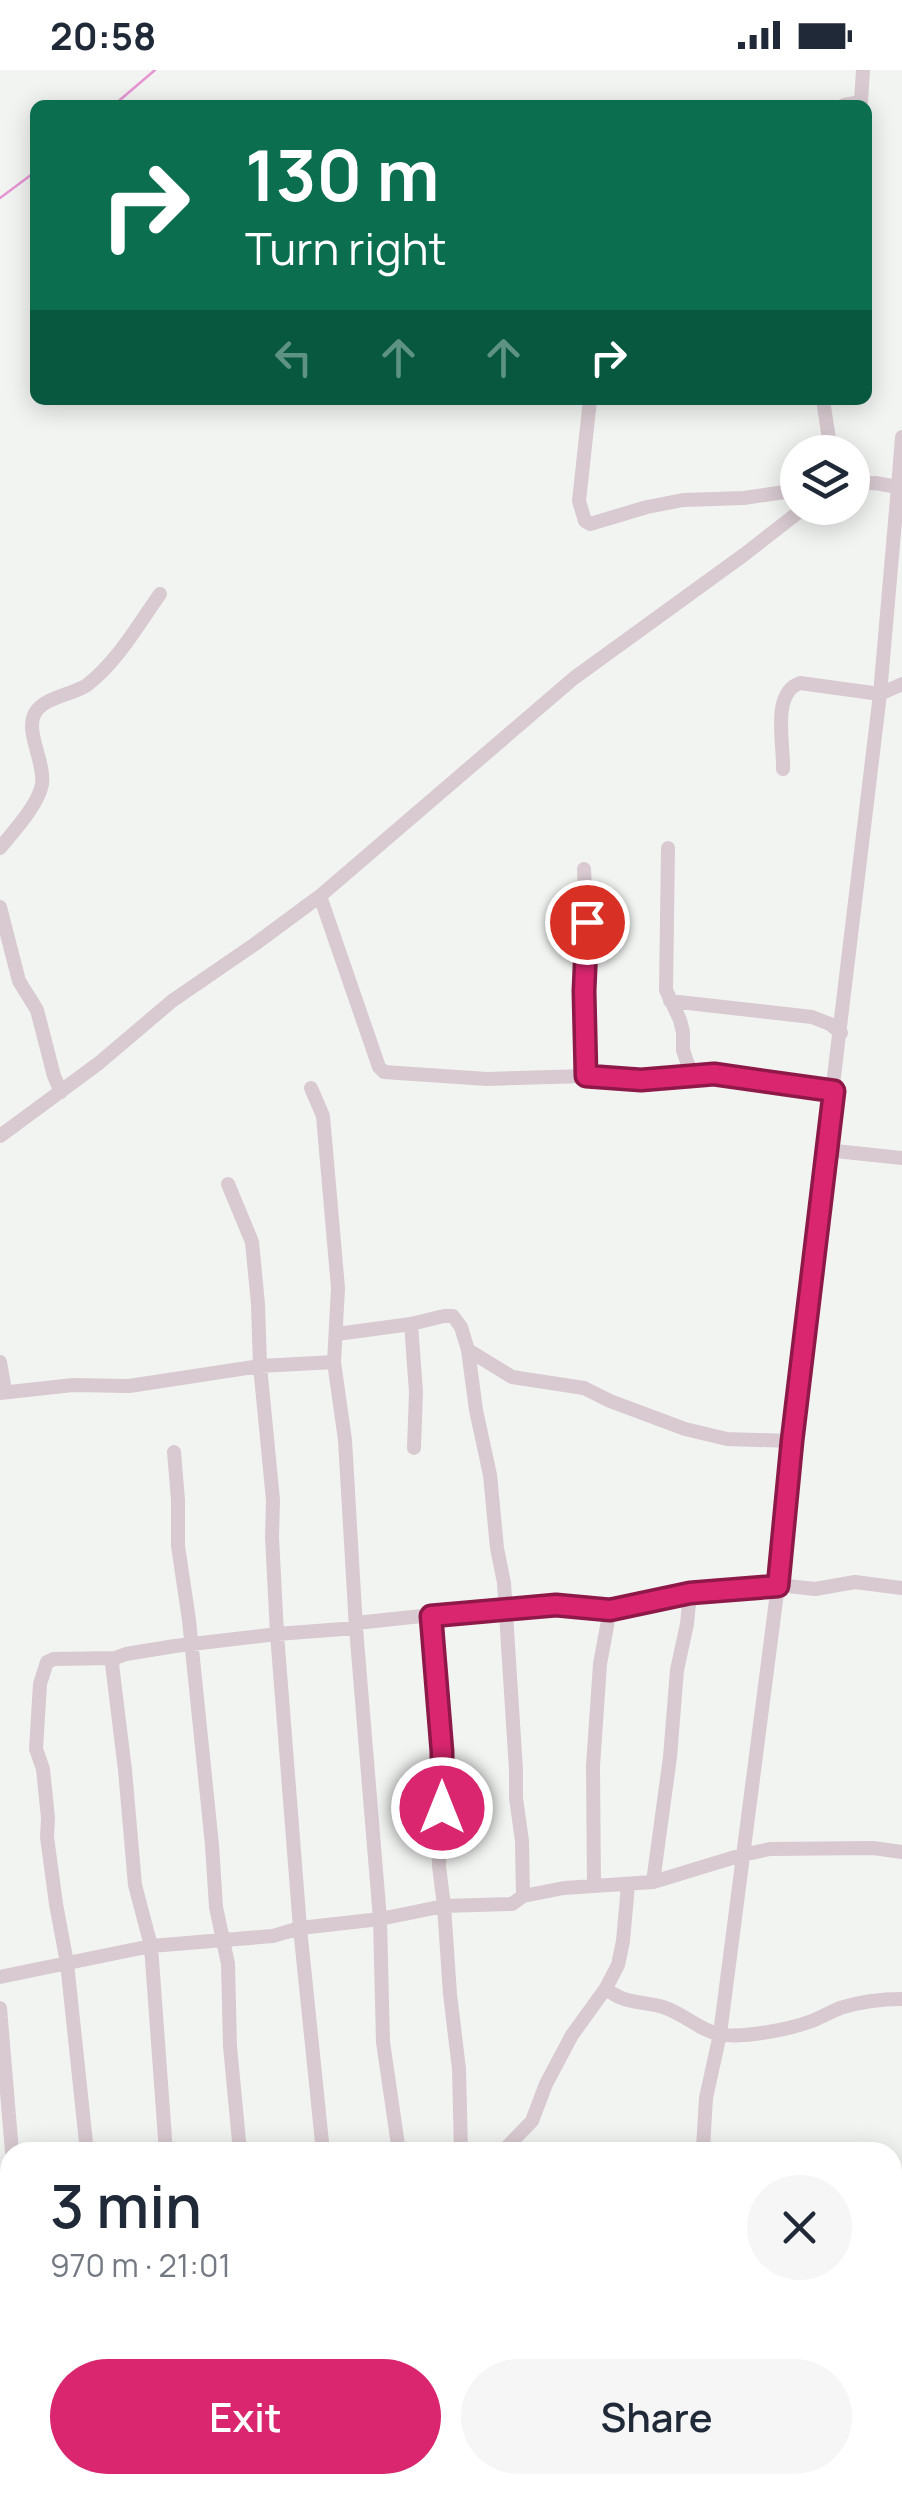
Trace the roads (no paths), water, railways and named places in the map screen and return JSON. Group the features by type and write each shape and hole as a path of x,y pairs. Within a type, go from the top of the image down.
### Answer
{"street":[{"path":"861,100 863,70"},
{"path":"589,405 579,501 585,521 590,524 683,500 780,493"},
{"path":"824,405 828,435"},
{"path":"703,2142 706,2098 720,2034 778,1586 880,694 902,437"},
{"path":"870,483 900,487"},
{"path":"2,1132 100,1064 172,1001 320,896 574,678 783,525"},
{"path":"0,848 37,799 42,786 34,714 42,705 83,688 104,671 160,594"},
{"path":"783,769 781,718 784,696 791,686 800,683 880,694 902,684"},
{"path":"668,848 666,990 680,1020 686,1062 694,1075"},
{"path":"584,869 586,1076"},
{"path":"320,896 384,1072 487,1079 586,1076 654,1080 714,1074 834,1091"},
{"path":"0,907 19,981 41,1020 61,1092"},
{"path":"670,1001 812,1017 841,1033"},
{"path":"311,1088 323,1116 338,1288 334,1362 345,1440 380,1920 383,2042 398,2142"},
{"path":"826,1150 902,1158"},
{"path":"228,1184 252,1242 273,1500 277,1634 300,1928 322,2142"},
{"path":"336,1334 444,1316 453,1316 461,1327 490,1475 505,1611 523,1896"},
{"path":"411,1324 416,1392 414,1448"},
{"path":"468,1350 512,1376 584,1388 685,1429 727,1440 792,1441"},
{"path":"0,1362 3,1392 73,1385 129,1386 260,1366 334,1362"},
{"path":"174,1452 178,1546 188,1608 216,1907 228,1964 232,2088 239,2142"},
{"path":"85,2142 67,1963 47,1837 43,1768 36,1749 40,1684 47,1662 116,1658 431,1616 556,1605 610,1610 690,1593 778,1586 815,1589 855,1582 902,1588"},
{"path":"653,1882 677,1670 690,1593"},
{"path":"594,1885 593,1766 600,1664 610,1610"},
{"path":"431,1616 442,1767 440,1866 460,2069 462,2142"},
{"path":"116,1658 112,1664 136,1885 151,1946 165,2142"},
{"path":"0,1976 151,1946 273,1936 300,1928 380,1920 444,1906 512,1904 523,1896 594,1885 653,1882 770,1849 873,1848 900,1855"},
{"path":"512,2142 532,2121 572,2035 618,1965 628,1884"},
{"path":"606,1988 623,2001 668,2008 720,2034 742,2035 808,2022 866,2002 902,1999"},
{"path":"0,2008 11,2142"}],"waterway":[{"path":"120,100 155,70"},
{"path":"0,198 30,176"}]}
